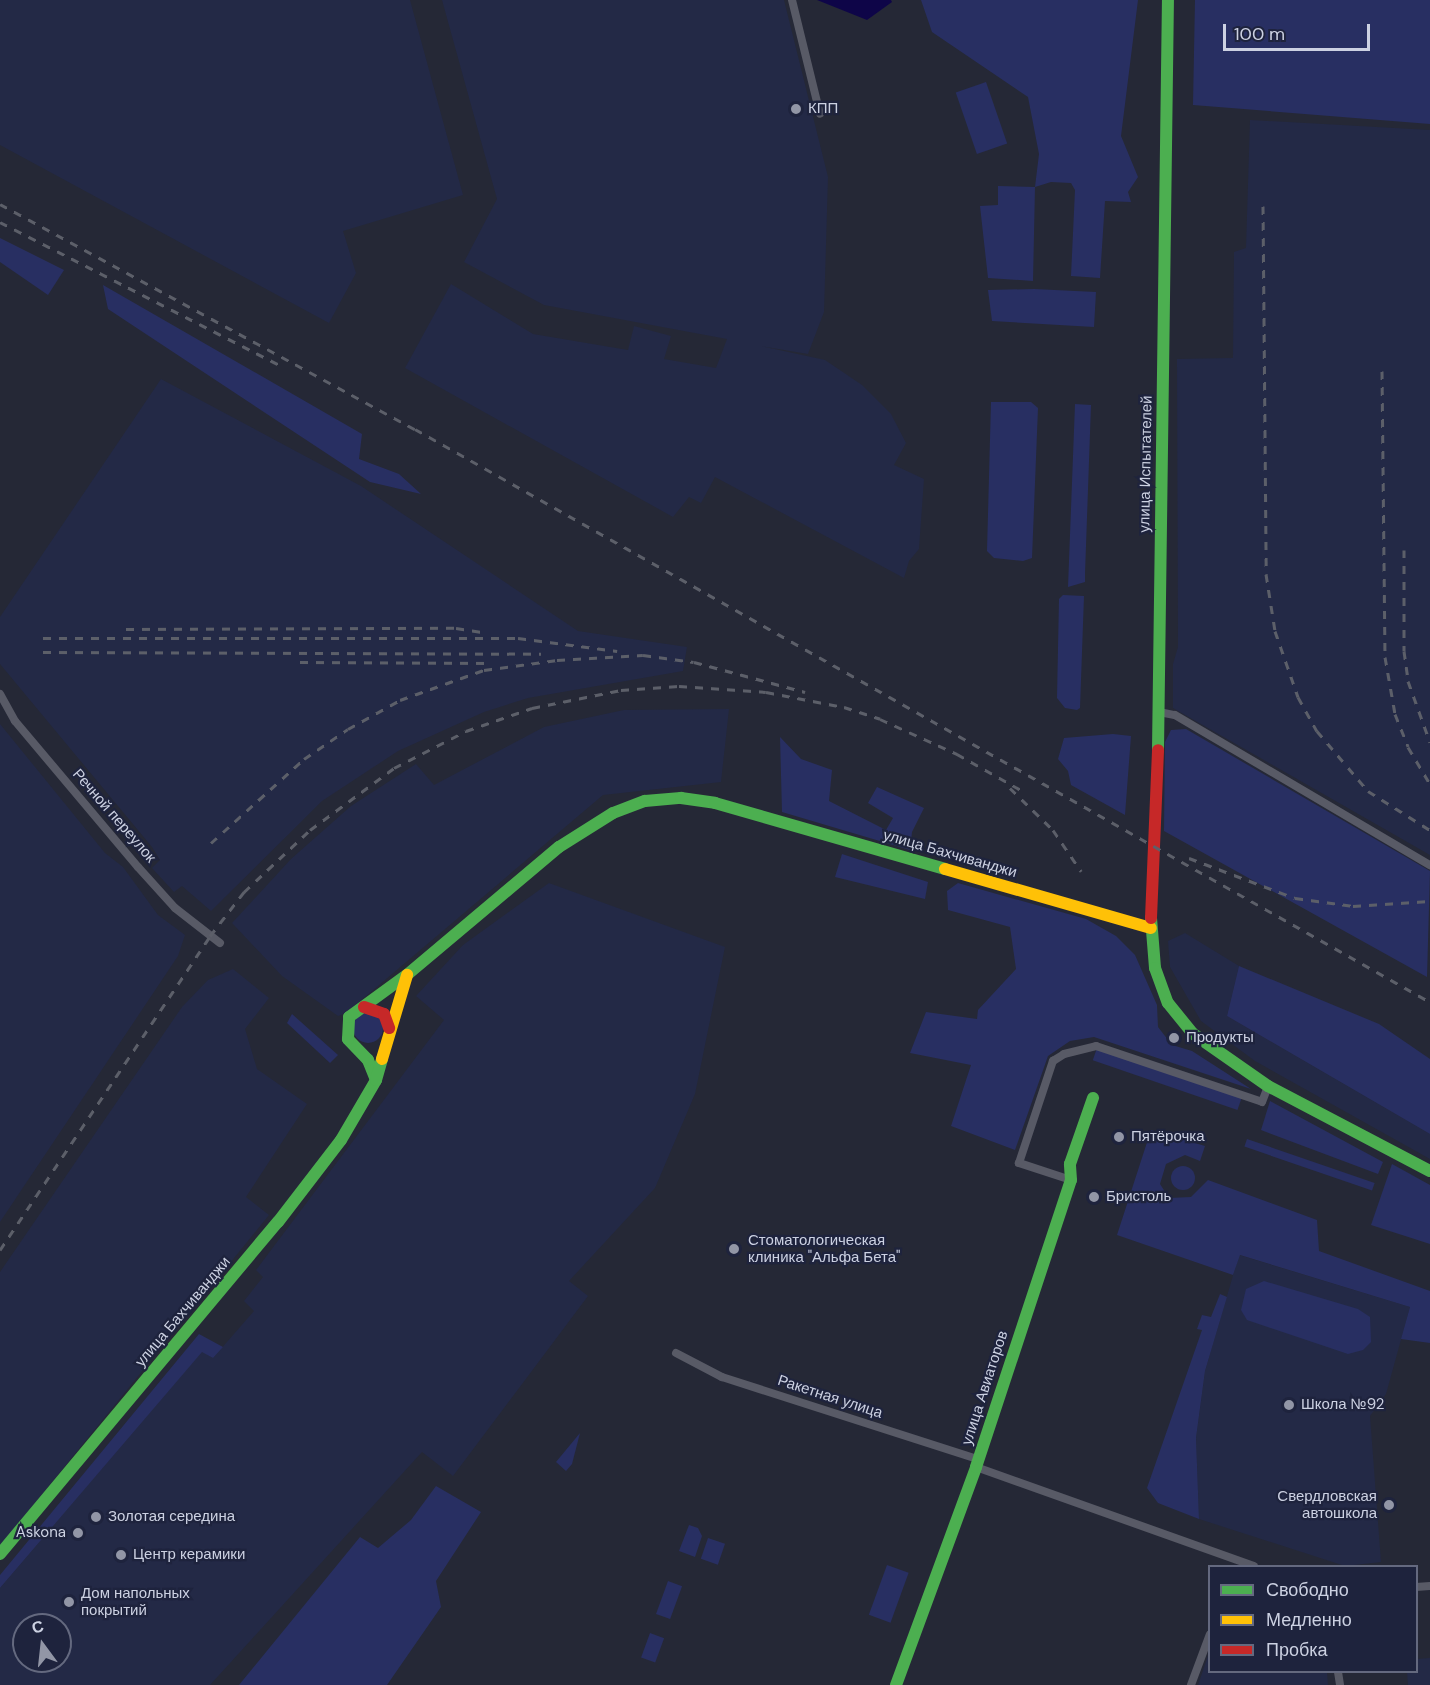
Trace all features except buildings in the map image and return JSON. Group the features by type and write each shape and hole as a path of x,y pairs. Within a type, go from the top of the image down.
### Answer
{"main road":[{"name":"улица Испытателей","path":"1151,928 1159,712 1168,0"},
{"name":"улица Бахчиванджи","path":"376,1080 363,1054 348,1039 346,1024 542,861 588,828 645,801 681,798 726,806 1151,928"},
{"path":"1151,928 1161,986 1181,1023 1268,1086 1430,1172"},
{"name":"улица Бахчиванджи","path":"0,1554 278,1222 341,1140 376,1080 389,1029 408,974"},
{"path":"364,1007 384,1014 389,1029"},
{"path":"363,1054 384,1046"},
{"name":"улица Авиаторов","path":"896,1685 977,1463 1071,1180 1071,1164 1093,1098"}],"street":[{"path":"792,0 820,114"},
{"name":"Речной переулок","path":"0,694 15,721 138,867 176,908 220,943"},
{"path":"1159,712 1175,715 1430,865"},
{"path":"1071,1180 1019,1163 1053,1061 1064,1053 1096,1046 1262,1102 1268,1086"},
{"name":"Ракетная улица","path":"676,1353 722,1377 977,1463 1232,1563"},
{"path":"1191,1685 1208,1637"}],"shaded area":[{"path":"0,0 410,0 463,195 343,231 356,273 329,323 0,145"},
{"path":"442,0 784,0 828,177 824,312 808,354 761,346 825,360 862,385 891,414 906,443 894,465 924,479 919,549 909,561 904,578 715,477 701,503 689,497 673,517 405,368 451,284 533,334 628,350 634,326 671,336 664,359 716,368 727,339 544,305 464,262 497,199"},
{"path":"817,0 891,0 892,2 867,20"},
{"path":"921,0 1138,0 1121,136 1138,177 1128,192 1131,202 1105,201 1100,278 1071,276 1075,190 1071,183 1051,182 1035,187 1039,154 1028,97 932,32"},
{"path":"1195,0 1430,0 1430,124 1193,105"},
{"path":"986,82 1007,143 977,154 956,92"},
{"path":"1250,120 1430,130 1430,855 1173,708 1173,664 1178,647 1177,359 1233,358 1234,252 1246,248"},
{"path":"998,186 1035,187 1033,281 988,278 980,206 998,205"},
{"path":"0,238 64,270 48,295 0,262"},
{"path":"103,285 362,434 359,459 399,474 421,494 370,482 108,309"},
{"path":"1034,289 1096,292 1094,327 992,321 988,290"},
{"path":"161,379 361,486 578,631 687,647 683,671 528,698 484,712 398,751 322,801 211,911 182,886 174,892 152,868 160,860 152,847 0,664 0,617"},
{"path":"991,402 1031,402 1038,408 1032,558 1023,561 994,558 987,551"},
{"path":"1075,404 1091,405 1085,582 1068,587"},
{"path":"1063,595 1084,596 1080,708 1077,710 1065,708 1057,698 1059,599"},
{"path":"729,709 721,782 603,795 346,1013 338,1016 282,976 232,923 291,859 351,806 416,764 434,785 544,727 624,710"},
{"path":"0,724 105,853 123,867 158,915 185,935 178,956 0,1222"},
{"path":"1186,729 1430,871 1427,977 1164,831 1165,742 1171,730"},
{"path":"1113,734 1131,736 1125,815 1071,785 1068,771 1058,759 1064,738"},
{"path":"780,737 801,759 832,770 829,801 886,830 893,818 868,803 877,787 924,808 912,832 910,850 782,812"},
{"path":"842,854 928,882 925,899 835,877"},
{"path":"549,883 725,947 695,1094 655,1188 569,1281 588,1296 453,1476 422,1452 210,1685 0,1685 0,1588 202,1351 213,1358 254,1311 244,1301 263,1277 256,1270 444,1020 416,996 463,945"},
{"path":"958,883 1086,919 1116,936 1135,955 1157,1005 1158,1027 1172,1045 1192,1051 1251,1089 1094,1037 1070,1041 1048,1056 1015,1150 951,1126 971,1065 910,1053 926,1012 977,1019 978,1010 1016,969 1010,927 948,910 947,891"},
{"path":"1185,933 1239,966 1227,1016 1430,1134 1430,1159 1255,1061 1201,1021 1170,967 1168,941"},
{"path":"1239,966 1379,1024 1430,1059 1430,1134 1227,1016"},
{"path":"233,969 269,998 245,1029 257,1069 307,1104 246,1197 269,1215 0,1546 0,1272 182,1007 208,980"},
{"path":"368,1013 379,1017 383,1028 379,1039 368,1043 357,1039 353,1028 357,1017"},
{"path":"292,1014 338,1055 330,1063 287,1023"},
{"path":"1097,1048 1242,1098 1237,1110 1093,1060"},
{"path":"1270,1101 1383,1162 1378,1174 1261,1130"},
{"path":"1151,1130 1205,1146 1200,1161 1185,1155 1166,1164 1160,1184 1169,1198 1191,1197 1208,1180 1317,1220 1319,1251 1430,1291 1430,1343 1401,1339 1410,1307 1240,1255 1233,1275 1117,1235"},
{"path":"1247,1139 1375,1183 1372,1191 1244,1147"},
{"path":"1392,1164 1430,1185 1430,1244 1371,1225"},
{"path":"1183,1166 1192,1169 1195,1178 1192,1187 1183,1190 1174,1187 1171,1178 1174,1169"},
{"name":"Школа №92","path":"1239,1255 1410,1307 1386,1394 1370,1416 1381,1562 1342,1565 1199,1519 1196,1438 1205,1371"},
{"path":"1264,1281 1358,1309 1370,1317 1371,1342 1363,1350 1348,1354 1247,1320 1241,1310 1246,1289"},
{"path":"1220,1294 1227,1297 1205,1371 1196,1438 1199,1519 1158,1503 1147,1488 1202,1330 1197,1329 1202,1315 1211,1317"},
{"path":"199,1334 223,1347 213,1358 202,1352 0,1588 0,1575"},
{"path":"580,1433 572,1464 566,1471 556,1462"},
{"path":"436,1486 481,1512 436,1581 441,1607 387,1685 239,1685 360,1537 378,1548 411,1520"},
{"path":"689,1525 698,1528 702,1536 695,1557 679,1551"},
{"path":"708,1538 725,1544 718,1565 701,1559"},
{"path":"887,1565 909,1573 890,1623 869,1615"},
{"path":"668,1581 682,1586 670,1619 656,1614"},
{"path":"650,1633 664,1638 655,1663 641,1657"},
{"path":"1208,1656 1208,1673 1327,1673 1328,1685 1198,1685"},
{"path":"1430,1658 1430,1685 1408,1685 1407,1673 1418,1673 1418,1659"}],"railway":[{"path":"0,204 415,429 1430,1002"},
{"path":"1263,206 1266,574 1275,631 1298,697 1317,731 1368,791 1430,830"},
{"path":"0,222 282,366"},
{"path":"1382,371 1385,657 1395,714 1408,747 1430,784"},
{"path":"1404,550 1404,651 1408,681 1430,742"},
{"path":"126,629 456,628 482,632"},
{"path":"43,638 518,638 617,651"},
{"path":"43,652 541,654"},
{"path":"211,843 304,759 348,729 400,700 484,670 557,660 643,655 694,662 805,692"},
{"path":"300,662 492,663"},
{"path":"0,1250 210,936 244,892 310,830 394,768 466,731 532,708 621,690 679,686 766,692 844,707 880,719 957,754 1021,790"},
{"path":"1010,788 1053,830 1081,871"},
{"path":"1189,858 1295,898 1353,906 1430,901"}],"traffic: fast":[{"path":"1158,750 1168,0"},
{"path":"376,1080 368,1060 348,1039 349,1017 408,974 559,847 613,813 645,801 681,798 715,803 945,869"},
{"path":"1151,918 1155,968 1168,1003 1192,1033 1268,1086 1430,1171"},
{"path":"0,1554 278,1222 341,1140 376,1080 382,1059"},
{"path":"896,1685 976,1467 1071,1180 1070,1164 1093,1098"}],"traffic: slow":[{"path":"945,869 1151,928"},
{"path":"382,1059 407,975"}],"traffic: jam":[{"path":"1151,918 1158,750"},
{"path":"364,1007 384,1014 389,1028"}],"place":[{"name":"КПП","path":"796,109"},
{"name":"Продукты","path":"1174,1038"},
{"name":"Пятёрочка","path":"1119,1137"},
{"name":"Бристоль","path":"1094,1197"},
{"name":"Стоматологическая клиника \"Альфа Бета\"","path":"734,1249"},
{"name":"Школа №92","path":"1289,1405"},
{"name":"Свердловская автошкола","path":"1389,1505"},
{"name":"Золотая середина","path":"96,1517"},
{"name":"Askona","path":"78,1533"},
{"name":"Центр керамики","path":"121,1555"},
{"name":"Дом напольных покрытий","path":"69,1602"}]}
